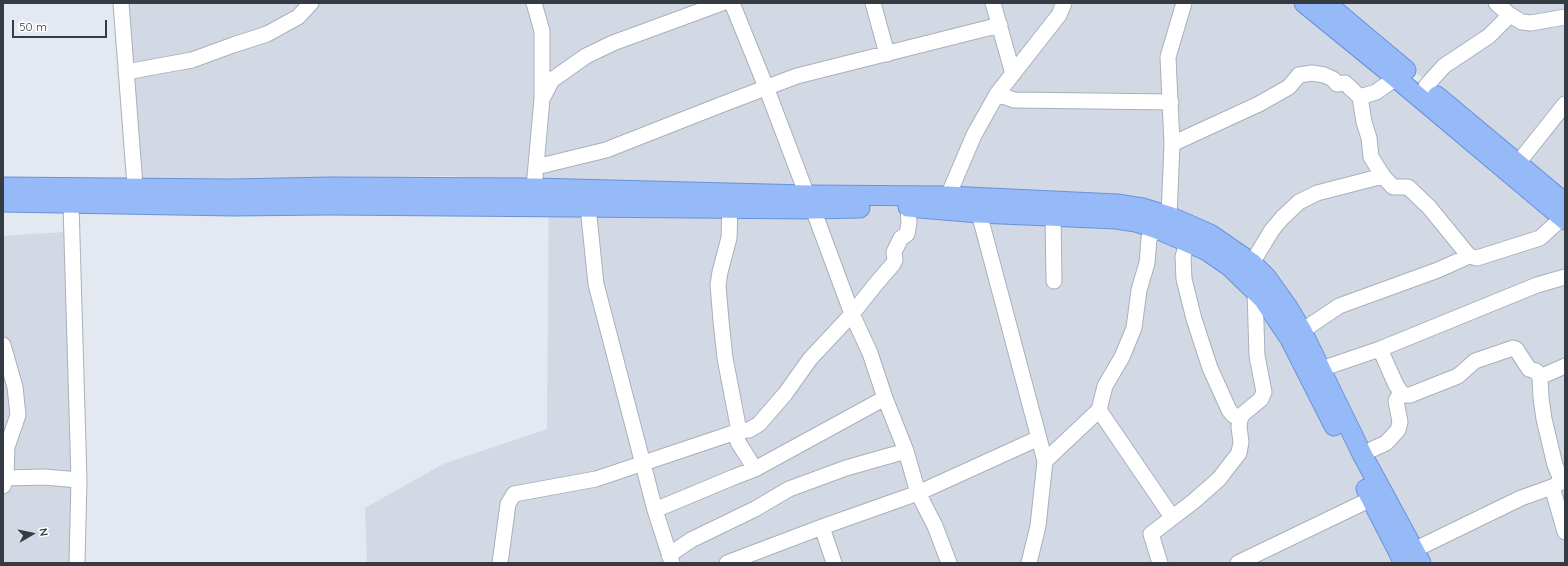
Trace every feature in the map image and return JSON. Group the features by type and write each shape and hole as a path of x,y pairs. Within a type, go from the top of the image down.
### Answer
{"main road":[{"path":"1304,3 1564,213"},
{"path":"1326,3 1518,164 1564,213"},
{"path":"3,187 135,196 233,206 730,207 948,196 1117,204 1143,208 1187,242 1207,252 1229,266 1263,299 1290,339 1371,499 1413,559"},
{"path":"3,202 71,204 135,196 232,189 330,187 534,188 908,207 979,213 1116,219 1136,222 1163,222 1210,234 1252,263 1267,278 1302,330 1413,559"}],"street":[{"path":"121,3 135,196"},
{"path":"126,72 192,60 267,34 298,17 311,3"},
{"path":"534,3 542,31 542,99 534,188"},
{"path":"542,99 552,80 586,56 613,43 722,3"},
{"path":"732,3 766,87 781,131 810,202 852,314 870,353 885,398 906,451 918,493 935,526 949,563"},
{"path":"874,3 887,54"},
{"path":"993,3 1014,74"},
{"path":"948,196 974,135 996,94 1014,74 1042,34 1059,15 1064,3"},
{"path":"1045,460 1099,410 1105,386 1122,357 1134,328 1139,290 1147,263 1149,238 1163,222 1172,144 1168,57 1184,3"},
{"path":"1496,3 1510,15 1522,22 1531,23 1565,17"},
{"path":"1426,86 1444,66 1489,36 1510,15"},
{"path":"536,167 606,150 797,76 1000,25"},
{"path":"1172,144 1266,100 1289,87 1299,75 1312,73 1324,75 1333,79 1337,84 1345,83 1360,97 1370,157 1383,176 1393,188 1408,187 1429,207 1469,256 1476,258 1540,238 1564,213"},
{"path":"1360,97 1376,92 1396,78"},
{"path":"996,94 1014,100 1171,102"},
{"path":"1518,164 1565,104"},
{"path":"1252,263 1272,230 1299,202 1317,192 1383,176"},
{"path":"71,204 79,480 77,563"},
{"path":"588,207 596,284 655,510 670,559 691,540 755,509 789,489 846,468 906,451"},
{"path":"730,207 729,238 718,285 721,321 725,358 739,431 737,437 738,442 755,469"},
{"path":"500,563 508,504 514,494 596,479 739,431 749,430 759,424 786,394 810,359 852,314 893,264 895,260 894,252 900,238 907,234 909,223 908,207"},
{"path":"979,213 1045,460 1038,526 1029,563"},
{"path":"1053,216 1054,281"},
{"path":"1187,242 1183,258 1184,279 1194,319 1210,368 1229,410 1233,415 1240,419"},
{"path":"1302,330 1339,306 1438,270 1469,256"},
{"path":"1321,369 1380,349 1537,285 1565,277"},
{"path":"1160,563 1150,534 1194,502 1219,479 1239,453 1241,442 1239,427 1240,419 1243,414 1261,399 1264,392 1257,356 1255,291"},
{"path":"3,344 9,388 18,415 7,447 5,482 44,477 79,480"},
{"path":"1362,454 1386,443 1398,430 1400,422 1396,401 1398,397 1410,395 1439,385 1458,376 1475,361 1513,348 1516,349 1530,369 1536,371 1540,377 1544,419 1560,483 1565,532"},
{"path":"1380,349 1396,384 1404,395"},
{"path":"1540,377 1565,366"},
{"path":"655,510 755,469 885,398"},
{"path":"1099,410 1172,517"},
{"path":"727,563 759,558 822,526 918,493 1039,438"},
{"path":"1413,559 1521,498 1560,483"},
{"path":"1240,562 1371,499"},
{"path":"822,526 834,563"}],"shaded area":[{"path":"124,3 1321,3 1565,215 1565,563 367,563 365,508 443,464 547,429 549,181 446,176 135,182"},
{"path":"1333,3 1565,3 1565,196 1362,28"},
{"path":"80,231 82,563 3,563 3,236"}]}
